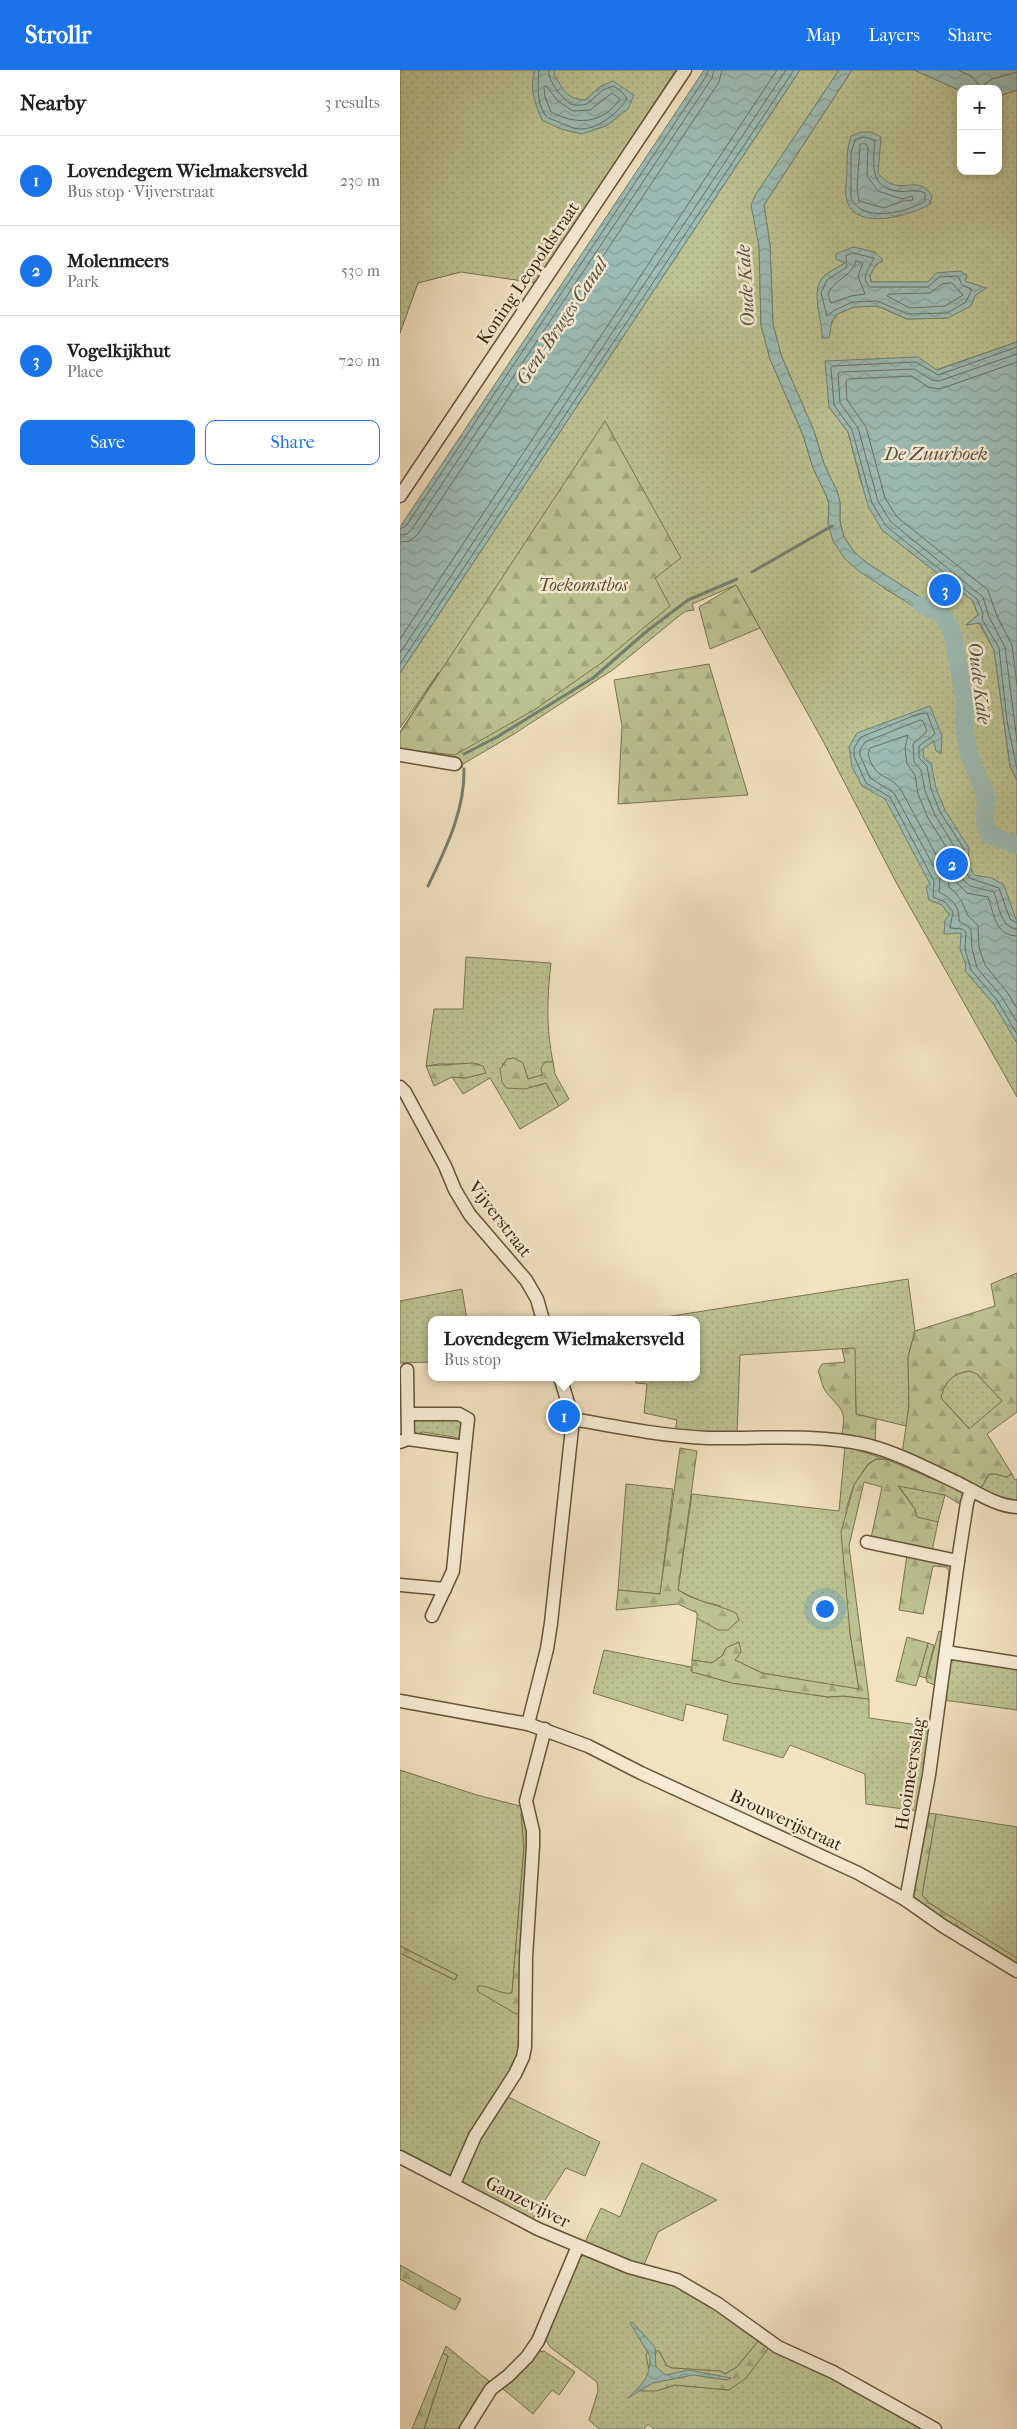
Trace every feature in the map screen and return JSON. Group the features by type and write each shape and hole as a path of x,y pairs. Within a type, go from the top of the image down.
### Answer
{"street":[{"name":"Koning Leopoldstraat","path":"400,496 685,70"},
{"path":"400,755 455,764"},
{"name":"Vijverstraat","path":"400,1087 405,1092 445,1166 455,1190 470,1215 526,1280 537,1299 542,1316"},
{"path":"408,1370 409,1414 404,1440 465,1447"},
{"path":"528,1724 547,1649 551,1623 572,1419 561,1381"},
{"path":"409,1414 459,1414 468,1419 453,1571 432,1616"},
{"path":"572,1419 664,1435 708,1438 778,1436 839,1440 889,1453 928,1468 1005,1505 1017,1507"},
{"name":"Hooimeersslag","path":"906,1900 929,1775 958,1561 971,1490"},
{"path":"867,1542 958,1561"},
{"path":"400,1585 445,1589"},
{"path":"946,1652 1017,1663"},
{"name":"Brouwerijstraat","path":"400,1701 528,1724 588,1746 649,1777 858,1872 906,1900 943,1926 1017,1971"},
{"path":"454,2184 475,2136 519,2066 525,2047 526,1957 533,1846 533,1831 526,1801 545,1729"},
{"name":"Ganzevijver","path":"400,2157 538,2229 644,2271 684,2284 718,2304 778,2348 833,2372 935,2429"},
{"path":"466,2429 491,2389 508,2376 527,2357 538,2341 578,2246"}],"green space":[{"path":"400,70 676,70 536,283 461,272 418,283 400,333"},
{"path":"800,70 839,70 754,198 759,246 761,325 770,359 803,435 813,468 826,495 829,504 828,524 885,589 903,599 942,614 929,603 867,563 854,552 844,537 840,522 840,502 837,491 824,464 814,431 781,355 773,324 770,245 764,205 852,70 914,70 957,89 957,175 1002,175 1002,95 1017,90 1017,342 829,407 848,432 861,482 882,530 973,601 978,615 967,624 979,623 994,650 1010,766 1017,780 1017,1097 897,884 823,741 736,585 692,604 694,610 686,611 679,616 614,669 514,734 463,764 462,768 400,753 400,732 439,672 400,728 400,673","holes":["883,260 876,265 870,275 871,282 929,282 948,318 907,319 877,306 854,307 837,314 823,338 820,310 823,277 845,263"]},
{"name":"Toekomstbos","path":"605,421 681,558 655,578 670,606 600,664 534,710 455,755 400,749 400,733"},
{"path":"736,585 760,628 710,649 699,607"},
{"path":"709,664 748,795 618,804 622,726 614,680"},
{"path":"466,957 551,963 548,1012 553,1062 545,1062 542,1075 528,1079 524,1068 502,1064 538,1086 546,1083 559,1106 520,1129 490,1078 463,1094 452,1077 465,1078 486,1073 479,1064 439,1064 426,1066 434,1009 463,1009"},
{"path":"514,1058 523,1063 528,1079 542,1075 541,1068 545,1062 553,1062 555,1074 569,1099 559,1106 546,1083 525,1089 506,1088 502,1082 500,1069 507,1059"},
{"path":"473,1063 483,1066 486,1073 465,1078 452,1077 434,1086 426,1066"},
{"path":"1017,1273 1017,1412 987,1434 1012,1474 1006,1477 989,1474 980,1490 902,1454 909,1406 908,1357 915,1331 995,1306 991,1284","holes":["970,1371 977,1374 1002,1401 969,1429 941,1398 944,1387 954,1376"]},
{"path":"908,1279 915,1331 908,1357 909,1406 906,1426 856,1414 854,1348 740,1355 737,1434 675,1432 677,1420 644,1413 647,1384 636,1383 636,1381 700,1381 700,1316 672,1316"},
{"path":"462,1289 466,1316 428,1316 428,1362 400,1363 400,1301"},
{"path":"855,1348 856,1414 876,1419 875,1444 842,1434 842,1411 825,1391 818,1371 822,1364 845,1362 842,1349"},
{"path":"970,1371 977,1374 1003,1401 970,1429 941,1398 944,1387 950,1379"},
{"path":"459,1417 464,1421 462,1437 458,1440 454,1437 423,1432 415,1435 412,1432 415,1418"},
{"path":"845,1446 888,1460 876,1459 868,1464 854,1485 846,1509 850,1633 859,1690 762,1673 735,1660 726,1648 723,1655 712,1663 692,1660 697,1618 700,1619 721,1606 700,1601 678,1590 692,1494 839,1511"},
{"path":"680,1448 697,1451 678,1590 736,1613 739,1620 728,1630 718,1630 697,1618 697,1613 678,1604 616,1610 618,1590 660,1594"},
{"path":"876,1459 888,1460 966,1493 963,1506 945,1495 898,1486 915,1509 917,1517 938,1522 932,1551 871,1538 882,1487 864,1482 849,1546 869,1699 843,1696 828,1697 732,1683 692,1672 692,1660 712,1663 723,1655 726,1648 739,1642 741,1652 735,1660 762,1673 859,1689 850,1633 841,1532 854,1485 868,1465"},
{"path":"989,1474 1006,1477 1012,1474 1015,1480 1017,1479 1017,1503 980,1490"},
{"path":"626,1484 673,1489 660,1594 618,1590"},
{"path":"898,1485 945,1495 938,1522 917,1518 915,1509"},
{"path":"907,1555 950,1564 954,1567 935,1685 927,1682 926,1678 939,1631 942,1632 949,1571 946,1567 933,1566 923,1614 899,1610"},
{"path":"907,1637 928,1643 916,1686 896,1681"},
{"path":"928,1643 934,1645 926,1678 919,1676"},
{"path":"604,1650 691,1667 691,1671 732,1683 828,1697 843,1696 869,1699 869,1718 933,1727 919,1811 866,1804 865,1774 790,1745 783,1758 723,1740 728,1715 686,1704 683,1721 593,1693"},
{"path":"956,1658 1017,1666 1017,1710 943,1700 946,1671"},
{"path":"400,1770 477,1795 524,1807 525,1813 521,1814 524,1847 512,1993 505,1994 483,1986 521,2012 519,2055 452,2177 400,2152 400,1953 455,1980 457,1975 400,1946"},
{"path":"521,1813 525,1813 528,1824 521,2012 516,2014 477,1991 478,1986 482,1986 503,1993 512,1993 524,1847"},
{"path":"926,1813 936,1814 922,1895 929,1903 1017,1958 1017,1966 911,1898"},
{"path":"936,1814 1017,1827 1017,1959 929,1903 922,1895"},
{"path":"400,1946 457,1975 455,1980 400,1953"},
{"path":"506,2096 600,2142 585,2176 566,2168 530,2223 462,2181 471,2154"},
{"path":"642,2163 717,2200 658,2232 643,2267 583,2246 601,2208 620,2217"},
{"path":"585,2255 686,2289 760,2339 737,2367 725,2374 720,2371 672,2368 667,2366 659,2351 652,2373 656,2391 675,2385 729,2390 746,2377 770,2346 827,2374 926,2429 654,2429 648,2424 644,2429 599,2429 589,2420 598,2391 597,2382 550,2347 546,2340 578,2258"},
{"path":"400,2265 461,2299 455,2310 400,2279"},
{"path":"760,2339 770,2346 746,2378 729,2390 675,2385 656,2391 641,2391 644,2384 656,2382 648,2366 646,2354 652,2350 659,2351 667,2366 672,2368 720,2371 725,2374 737,2367"},
{"path":"446,2346 489,2381 475,2401 461,2429 424,2429 448,2356 443,2353"},
{"path":"544,2351 575,2372 559,2395 552,2390 533,2414 502,2388 534,2355"},
{"path":"443,2353 448,2356 424,2429 412,2429"}],"water":[{"path":"535,70 555,70 554,74 563,89 573,98 585,100 601,86 613,81 634,95 628,109 606,126 582,134 561,129 542,120 535,102 533,90"},
{"name":"Gent-Bruges Canal","path":"704,70 800,70 400,673 400,527"},
{"path":"839,70 852,70 764,205 770,245 773,324 781,355 814,431 824,464 837,491 840,502 840,522 844,537 854,552 867,563 929,603 943,615 922,612 860,572 845,559 833,541 828,524 829,504 826,495 813,468 803,435 770,359 761,325 759,246 751,205 756,194"},
{"path":"914,70 1017,70 1017,90 1002,95 1002,85 957,85 957,89"},
{"path":"862,132 871,132 881,137 878,173 886,181 893,184 900,186 914,185 926,189 932,196 930,204 911,213 885,218 861,216 852,210 847,201 846,194 848,149 851,136"},
{"path":"853,247 875,252 883,260 876,265 870,275 871,282 928,282 936,273 960,271 967,275 965,281 986,288 975,296 971,306 948,318 907,319 878,306 854,307 837,314 832,321 829,338 822,338 817,297 820,282 826,274 845,263 836,259 836,254"},
{"name":"De Zuurhoek","path":"1017,342 1017,780 1010,766 994,650 980,623 966,625 978,615 973,601 882,530 868,506 848,432 829,407 825,361 918,357 937,370"},
{"path":"930,706 942,736 941,754 936,751 934,741 923,749 924,758 931,763 936,788 945,810 969,848 968,863 974,875 992,878 1004,885 1017,922 1017,1043 993,1003 965,971 966,965 960,949 961,933 944,934 945,920 949,915 942,905 929,900 926,887 930,884 885,799 862,786 852,767 849,747 857,733"},
{"path":"632,2322 655,2347 656,2367 666,2375 688,2370 731,2378 727,2380 693,2375 653,2383 628,2398 645,2380 650,2364 650,2356 630,2323"}],"waterway":[{"path":"752,572 832,526"},
{"path":"464,754 497,737 593,678 647,631 688,600 737,579"},
{"name":"Oude Kale","path":"922,605 943,615 952,632 965,700 964,727 969,754 986,796 985,821 989,835 1017,845"},
{"path":"428,886 458,815 464,769"}],"place":[{"name":"Vogelkijkhut","path":"945,590"},
{"name":"Molenmeers","path":"952,864"},
{"name":"Lovendegem Wielmakersveld","path":"564,1416"}]}
